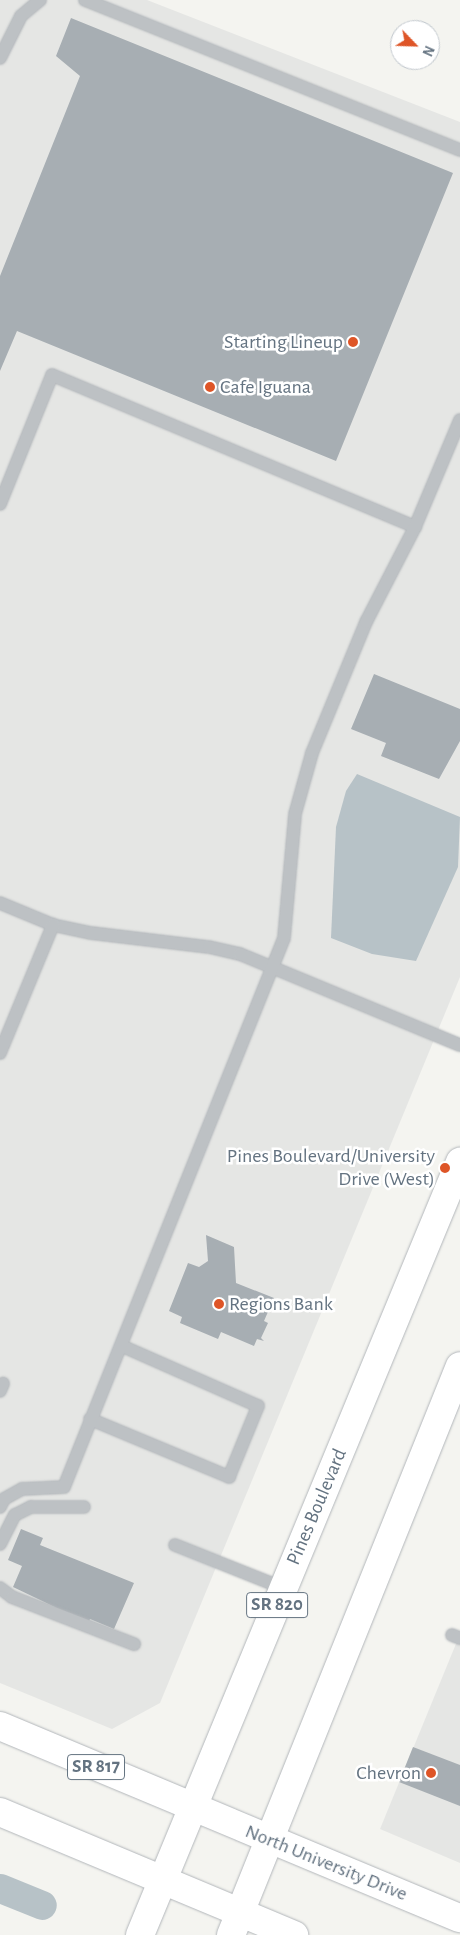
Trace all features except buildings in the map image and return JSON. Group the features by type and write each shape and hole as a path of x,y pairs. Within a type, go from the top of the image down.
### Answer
{"main road":[{"name":"Pines Boulevard","path":"140,1935 460,1162"},
{"path":"235,1924 267,1840 460,1366"},
{"name":"SR 817","path":"0,1726 192,1809"},
{"name":"North University Drive","path":"192,1809 460,1918"},
{"path":"0,1812 161,1881 235,1924 294,1935"}],"lane":[{"path":"0,58 21,16 40,0"},
{"path":"85,0 460,150"},
{"path":"0,504 52,375 415,527"},
{"path":"0,1507 4,1499 22,1489 64,1487 273,966 288,912 295,814 302,783 366,622 415,527 460,420"},
{"path":"0,903 53,925 209,947 273,966 460,1045"},
{"path":"0,1053 53,925"},
{"path":"90,1419 229,1477 258,1406 122,1346"},
{"path":"0,1544 15,1515 30,1507 84,1507"},
{"path":"175,1544 283,1588"},
{"path":"0,1588 12,1597 134,1644"}],"shaded area":[{"path":"0,0 147,0 460,122 460,977 160,1703 112,1729 0,1683"},
{"path":"357,774 460,817 458,867 416,961 372,954 331,938 336,827 346,791"},
{"path":"460,1634 460,1863 380,1829"}],"waterway":[{"path":"0,1888 42,1905"}],"place":[{"name":"Starting Lineup","path":"353,342"},
{"name":"Cafe Iguana","path":"210,387"},
{"name":"Pines Boulevard/University Drive (West)","path":"445,1168"},
{"name":"Regions Bank","path":"219,1304"},
{"name":"Chevron","path":"431,1773"}]}
